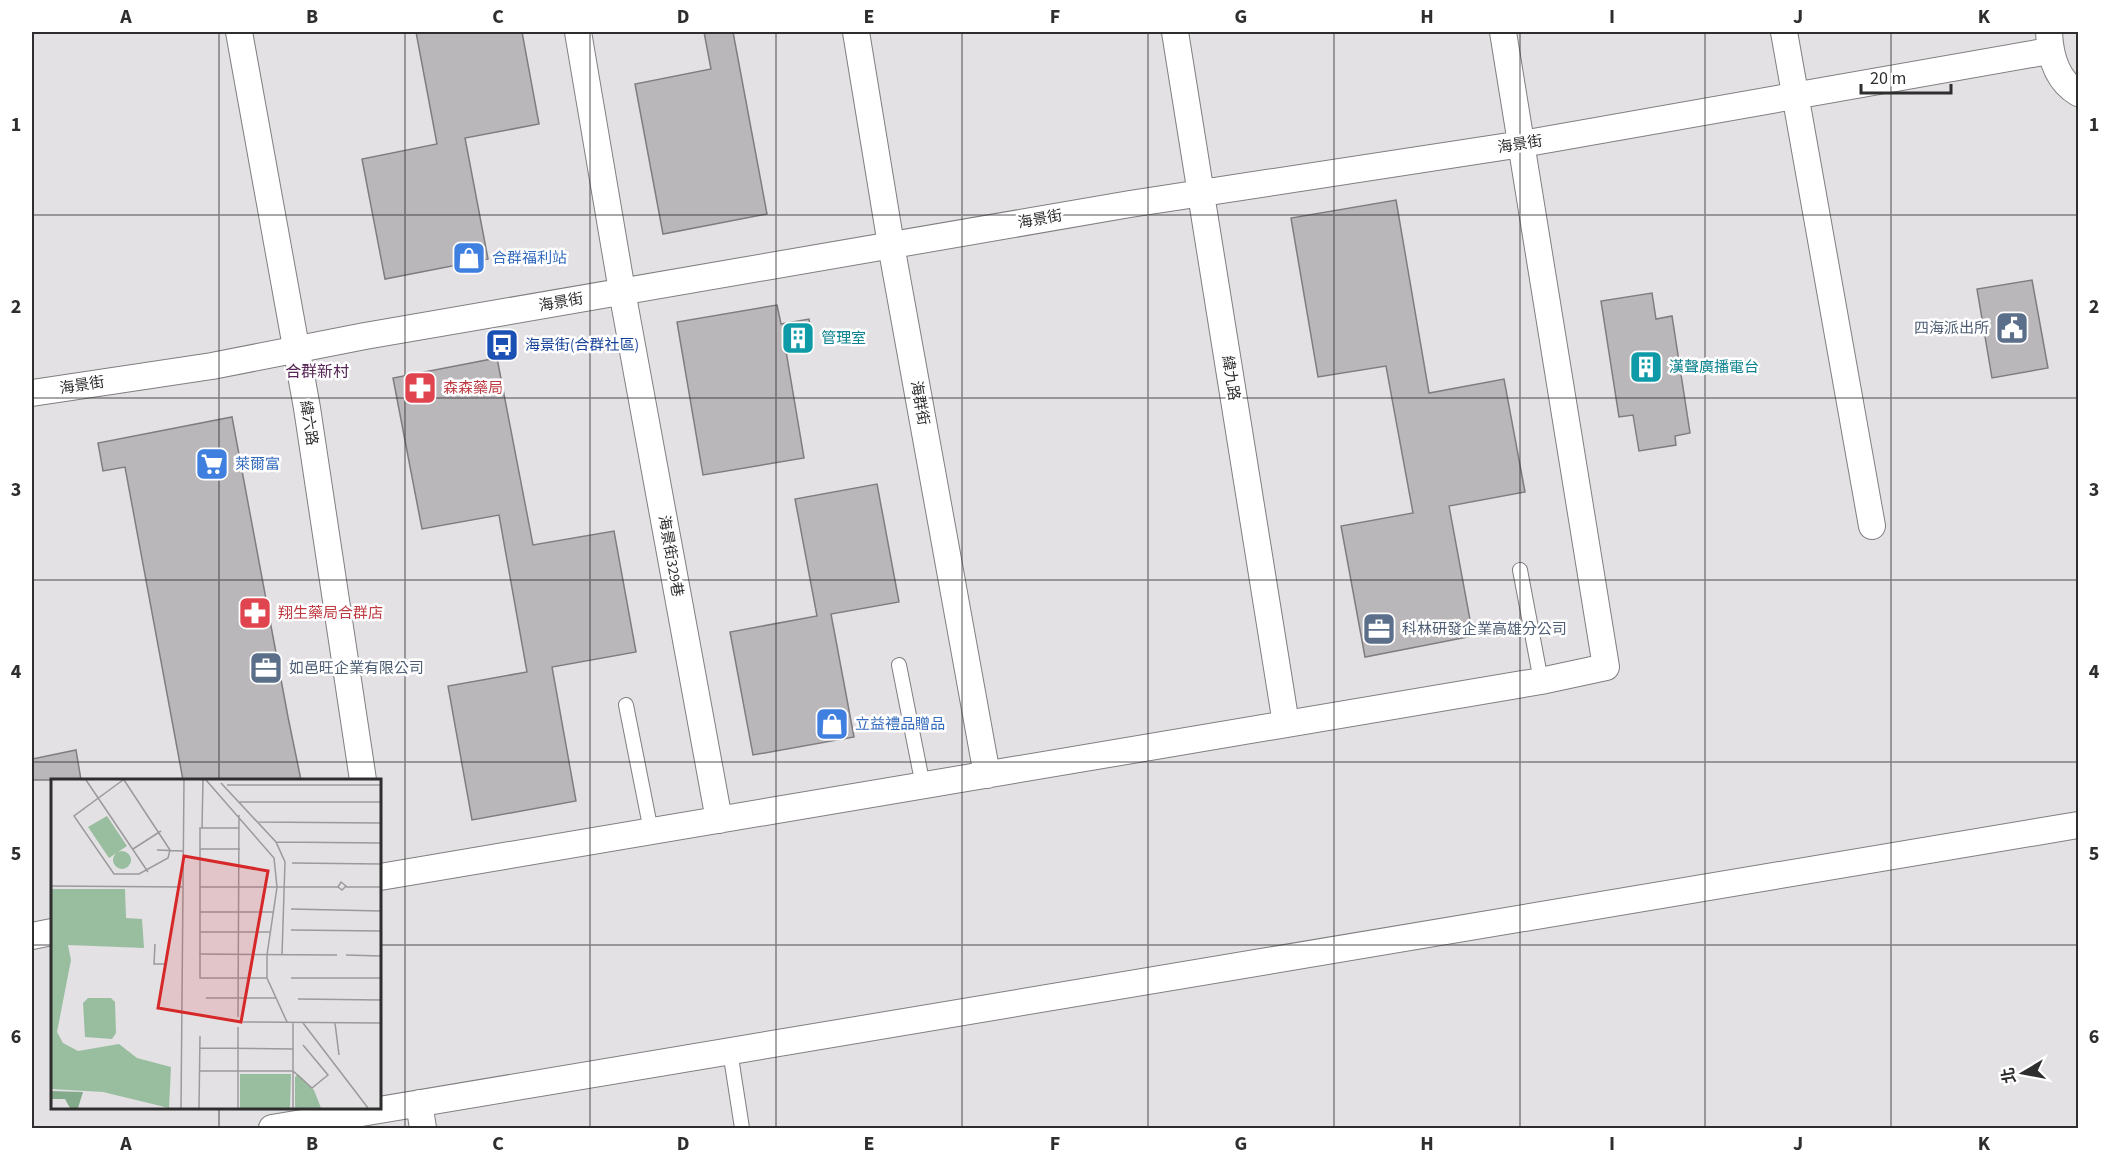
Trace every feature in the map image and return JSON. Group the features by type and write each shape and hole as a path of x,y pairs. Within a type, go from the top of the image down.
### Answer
{"street":[{"name":"緯六路","path":"238,32 307,408 363,779"},
{"name":"海景街329巷","path":"578,32 622,291 719,820"},
{"name":"海群街","path":"856,32 891,244 987,775"},
{"name":"緯九路","path":"1175,32 1286,724"},
{"path":"381,877 1541,681 1606,667 1503,32"},
{"path":"1784,32 1872,526"},
{"name":"海景街","path":"32,393 220,364 622,291 1201,192 1522,144 1795,95 2049,41"},
{"path":"2049,41 2057,72 2072,90 2079,93"},
{"path":"272,1128 2079,825"},
{"path":"32,936 51,932"},
{"path":"418,1103 423,1128"}],"lane":[{"path":"1520,570 1541,681"},
{"path":"898,665 923,786"},
{"path":"626,705 651,831"},
{"path":"730,1051 742,1128"}],"building":[{"path":"416,32 522,32 539,124 465,138 488,259 385,279 362,159 437,144"},
{"path":"704,32 733,32 767,214 663,234 635,84 711,69"},
{"path":"1396,200 1429,393 1504,379 1525,492 1449,506 1473,636 1365,657 1341,526 1413,513 1386,366 1318,377 1291,218"},
{"name":"四海派出所","path":"2032,280 2048,368 1992,378 1977,289"},
{"name":"漢聲廣播電台","path":"1652,293 1656,319 1672,316 1690,433 1675,436 1676,445 1639,451 1633,415 1619,417 1601,301"},
{"path":"777,305 781,324 809,319 813,346 786,351 804,458 703,475 677,322"},
{"path":"497,358 533,545 614,531 636,652 552,667 576,801 472,820 448,686 527,672 499,515 422,529 393,378"},
{"path":"232,417 301,779 183,779 125,467 103,471 98,443"},
{"path":"877,484 899,602 831,614 854,737 753,755 730,632 817,616 795,499"},
{"path":"76,750 81,779 32,780 32,759"}],"place":[{"name":"合群福利站","path":"469,258"},
{"name":"四海派出所","path":"2012,328"},
{"name":"管理室","path":"798,338"},
{"name":"海景街(合群社區)","path":"502,345"},
{"name":"漢聲廣播電台","path":"1646,367"},
{"name":"森森藥局","path":"420,388"},
{"name":"萊爾富","path":"212,464"},
{"name":"翔生藥局合群店","path":"255,613"},
{"name":"科林研發企業高雄分公司","path":"1379,629"},
{"name":"如邑旺企業有限公司","path":"266,668"},
{"name":"立益禮品贈品","path":"832,724"}],"district":[{"name":"合群新村","path":"317,371"}]}
